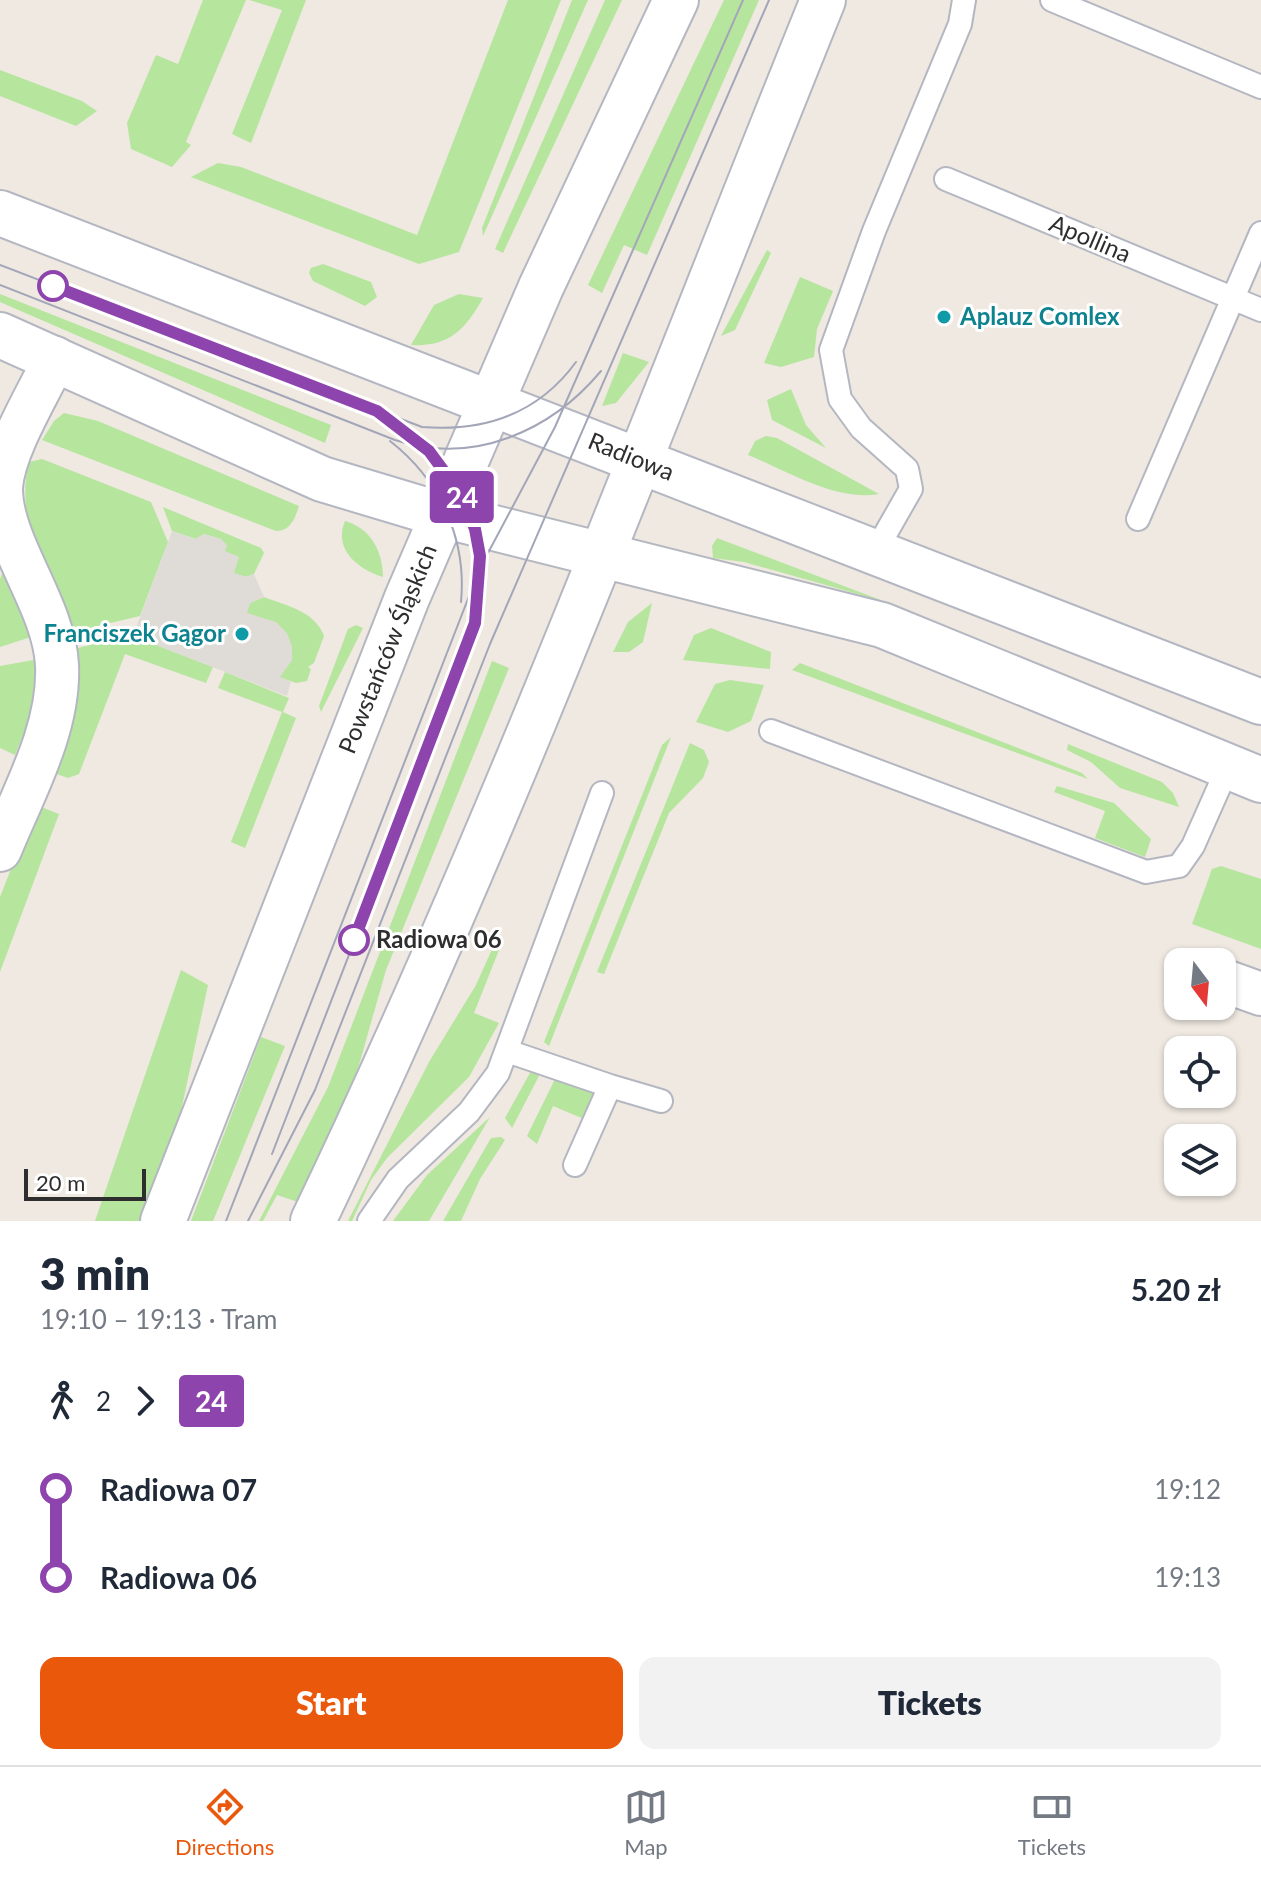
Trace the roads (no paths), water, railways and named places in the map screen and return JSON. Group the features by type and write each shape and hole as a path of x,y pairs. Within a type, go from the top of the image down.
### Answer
{"main road":[{"name":"Powstańców Śląskich","path":"163,1221 266,952 442,515 491,401 676,0"},
{"path":"313,1221 389,1063 639,460 823,0"},
{"name":"Radiowa","path":"0,213 1261,702"},
{"path":"0,335 322,479 442,515 882,625 1245,774"}],"street":[{"path":"0,850 44,738 54,706 57,680 56,657 47,620 5,536 1,499 3,476 55,358"},
{"path":"1236,985 1261,994"}],"lane":[{"path":"875,552 911,489 907,469 861,428 840,399 831,350 874,231 960,24 964,0"},
{"path":"1052,0 1261,87"},
{"name":"Apollina","path":"946,179 1261,310"},
{"path":"1138,519 1261,233"},
{"path":"771,731 1146,872 1179,866 1245,774"},
{"path":"369,1221 398,1179 469,1112 498,1073 602,793"},
{"path":"507,1051 661,1101"},
{"path":"575,1165 610,1086"}],"tram line":[{"path":"226,1221 480,568 555,427 743,0"},
{"path":"248,1221 315,1090 490,644 769,0"},
{"path":"0,265 422,427 467,426 508,416 545,395 576,362"},
{"path":"0,285 395,440 424,447 453,449 508,438 559,411 601,371"},
{"name":"24","path":"53,286 377,411 429,451 460,493 475,529 480,556 475,623 354,940"},
{"path":"272,1154 468,647 477,610 480,576 477,543 468,512 453,483 433,457 408,433 377,411"},
{"path":"390,441 423,474 446,512 459,556 461,602"}],"place":[{"name":"Aplauz Comlex","path":"944,317"},
{"name":"Franciszek Gągor","path":"242,634"},
{"name":"Radiowa 06","path":"354,940"}]}
